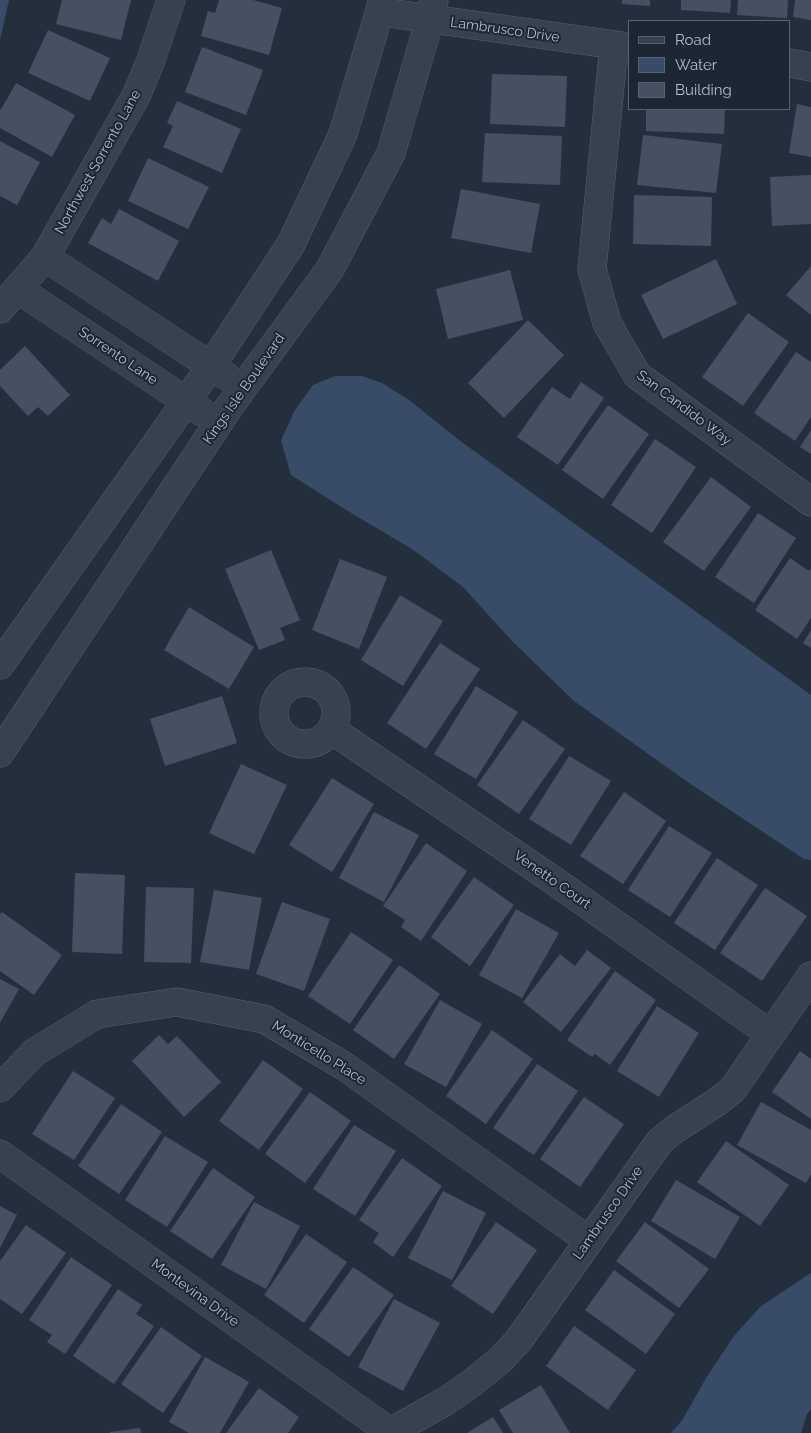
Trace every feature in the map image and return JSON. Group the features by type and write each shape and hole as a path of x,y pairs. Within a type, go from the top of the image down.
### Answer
{"street":[{"name":"Northwest Sorrento Lane","path":"0,310 46,257 137,94 151,60 171,0"},
{"path":"0,665 187,401 291,244 343,134 382,6"},
{"name":"Lambrusco Drive","path":"382,6 432,10 622,46"},
{"name":"Kings Isle Boulevard","path":"0,754 219,423 330,270 391,152 432,10"},
{"name":"San Candido Way","path":"622,46 592,270 607,323 637,375 811,502"},
{"path":"791,63 811,67"},
{"path":"46,257 244,388"},
{"name":"Sorrento Lane","path":"18,289 219,423"},
{"name":"Venetto Court","path":"332,730 553,880 770,1034"},
{"name":"Lambrusco Drive","path":"390,1433 446,1402 499,1361 518,1341 660,1141 733,1089 811,976"},
{"name":"Monticello Place","path":"0,1088 35,1052 97,1014 177,1002 264,1019 344,1066 588,1240"},
{"name":"Montevina Drive","path":"0,1154 390,1433"}],"water":[{"path":"0,0 9,0 0,40"},
{"path":"335,376 362,376 382,383 409,400 459,440 811,695 811,860 804,859 689,783 574,701 513,642 463,587 415,551 291,475 281,440 295,410 313,385"},
{"path":"811,1273 811,1409 807,1414 801,1433 671,1433 683,1419 706,1378 734,1336 760,1307"}],"building":[{"path":"62,0 131,0 121,40 56,24"},
{"path":"219,0 253,0 282,8 269,55 201,36 208,11 215,13"},
{"path":"622,0 650,0 650,6 622,4"},
{"path":"681,0 731,0 730,13 681,10"},
{"path":"738,0 788,0 787,18 737,15"},
{"path":"795,0 811,0 811,20 793,17"},
{"path":"48,30 110,58 90,101 28,73"},
{"path":"202,47 263,70 246,115 185,92"},
{"path":"492,74 567,76 565,127 490,124"},
{"path":"16,83 75,115 52,157 0,128 0,111"},
{"path":"177,101 241,129 222,173 163,147 173,126 167,123"},
{"path":"797,104 811,107 811,157 789,153"},
{"path":"646,110 725,110 724,134 646,131"},
{"path":"485,133 562,136 560,185 482,182"},
{"path":"643,135 722,144 716,193 637,185"},
{"path":"0,141 40,162 17,205 0,196"},
{"path":"148,158 209,187 188,229 128,201"},
{"path":"811,175 811,224 772,226 770,177"},
{"path":"461,189 540,204 531,253 451,238"},
{"path":"634,195 712,197 711,246 633,244"},
{"path":"119,209 179,241 158,281 88,243 102,218 111,224"},
{"path":"716,259 737,304 663,339 641,295"},
{"path":"811,266 811,315 786,295"},
{"path":"510,270 523,320 448,339 436,289"},
{"path":"748,313 789,342 743,406 702,377"},
{"path":"528,320 564,355 504,418 468,383"},
{"path":"25,346 70,395 48,416 38,407 28,416 0,386 0,370"},
{"path":"796,352 811,362 811,417 795,441 754,413"},
{"path":"581,382 604,398 558,465 517,437 552,387 570,399"},
{"path":"608,405 649,434 603,499 562,470"},
{"path":"811,430 811,454 800,447"},
{"path":"655,439 696,467 652,533 611,505"},
{"path":"711,477 751,507 704,571 663,542"},
{"path":"758,513 796,538 754,603 715,577"},
{"path":"271,550 300,620 280,628 285,640 259,650 225,569"},
{"path":"790,558 809,571 811,568 811,618 797,639 755,610"},
{"path":"340,559 387,577 359,649 312,630"},
{"path":"400,595 443,621 403,686 361,660"},
{"path":"189,607 254,647 229,689 164,650"},
{"path":"811,630 811,648 803,643"},
{"path":"440,643 480,669 426,749 387,723"},
{"path":"476,686 518,712 476,779 434,754"},
{"path":"222,696 237,743 165,766 150,719"},
{"path":"523,720 565,749 519,814 477,785"},
{"path":"569,756 611,781 571,845 529,819"},
{"path":"241,764 287,785 254,854 209,833"},
{"path":"332,778 374,804 332,872 289,845"},
{"path":"624,792 666,821 623,884 580,856"},
{"path":"374,812 419,835 384,902 339,878"},
{"path":"669,826 712,853 670,917 628,890"},
{"path":"426,843 467,871 421,941 401,927 405,920 383,906"},
{"path":"717,858 758,885 715,950 674,923"},
{"path":"75,873 125,875 122,954 72,952"},
{"path":"474,877 514,905 470,966 431,937"},
{"path":"146,887 194,888 191,963 144,962"},
{"path":"765,888 807,916 762,981 720,953"},
{"path":"214,890 262,898 249,970 200,962"},
{"path":"282,902 330,919 304,991 256,974"},
{"path":"516,909 559,933 522,998 479,975"},
{"path":"2,912 62,955 34,995 0,971 0,914"},
{"path":"351,932 393,960 350,1024 308,996"},
{"path":"587,950 611,968 561,1032 523,1002 560,954 575,966"},
{"path":"399,965 440,994 394,1059 353,1030"},
{"path":"615,971 656,1000 610,1065 595,1054 592,1057 567,1040"},
{"path":"0,979 19,989 0,1023"},
{"path":"440,1000 482,1024 446,1087 404,1064"},
{"path":"657,1006 699,1033 659,1097 617,1071"},
{"path":"492,1030 533,1059 486,1124 446,1096"},
{"path":"159,1035 168,1044 177,1036 221,1082 184,1117 132,1061"},
{"path":"800,1051 811,1059 811,1119 772,1092"},
{"path":"263,1060 303,1089 259,1150 219,1121"},
{"path":"537,1064 578,1091 534,1155 493,1128"},
{"path":"73,1071 115,1098 74,1160 32,1134"},
{"path":"310,1092 351,1121 305,1183 265,1154"},
{"path":"584,1097 624,1124 580,1187 540,1159"},
{"path":"761,1102 811,1130 811,1174 806,1183 737,1145"},
{"path":"121,1104 162,1132 119,1194 78,1166"},
{"path":"354,1125 396,1151 355,1216 313,1189"},
{"path":"165,1136 208,1162 167,1227 125,1200"},
{"path":"726,1141 789,1185 760,1226 697,1182"},
{"path":"402,1158 442,1186 393,1257 373,1242 379,1233 359,1220"},
{"path":"213,1168 255,1197 212,1259 170,1231"},
{"path":"676,1180 740,1217 715,1259 651,1221"},
{"path":"443,1191 486,1213 452,1280 408,1258"},
{"path":"254,1202 300,1226 266,1289 221,1265"},
{"path":"0,1206 17,1215 0,1248"},
{"path":"496,1222 537,1250 493,1314 451,1286"},
{"path":"645,1222 709,1269 679,1308 616,1261"},
{"path":"26,1225 66,1253 22,1314 0,1299 0,1261"},
{"path":"306,1234 347,1262 304,1323 264,1295"},
{"path":"71,1257 112,1285 65,1354 47,1342 52,1335 29,1320"},
{"path":"353,1267 394,1295 349,1357 309,1329"},
{"path":"614,1270 675,1314 646,1354 585,1310"},
{"path":"118,1289 142,1305 136,1314 154,1326 114,1384 73,1356"},
{"path":"394,1299 440,1323 403,1391 358,1367"},
{"path":"574,1326 636,1370 608,1410 546,1366"},
{"path":"161,1327 202,1356 163,1413 121,1384"},
{"path":"205,1357 249,1382 220,1433 189,1433 169,1422"},
{"path":"541,1385 570,1433 513,1433 499,1410"},
{"path":"259,1388 299,1417 288,1433 226,1433"},
{"path":"493,1417 503,1433 467,1433"},
{"path":"140,1428 141,1433 110,1433 110,1432"}]}
